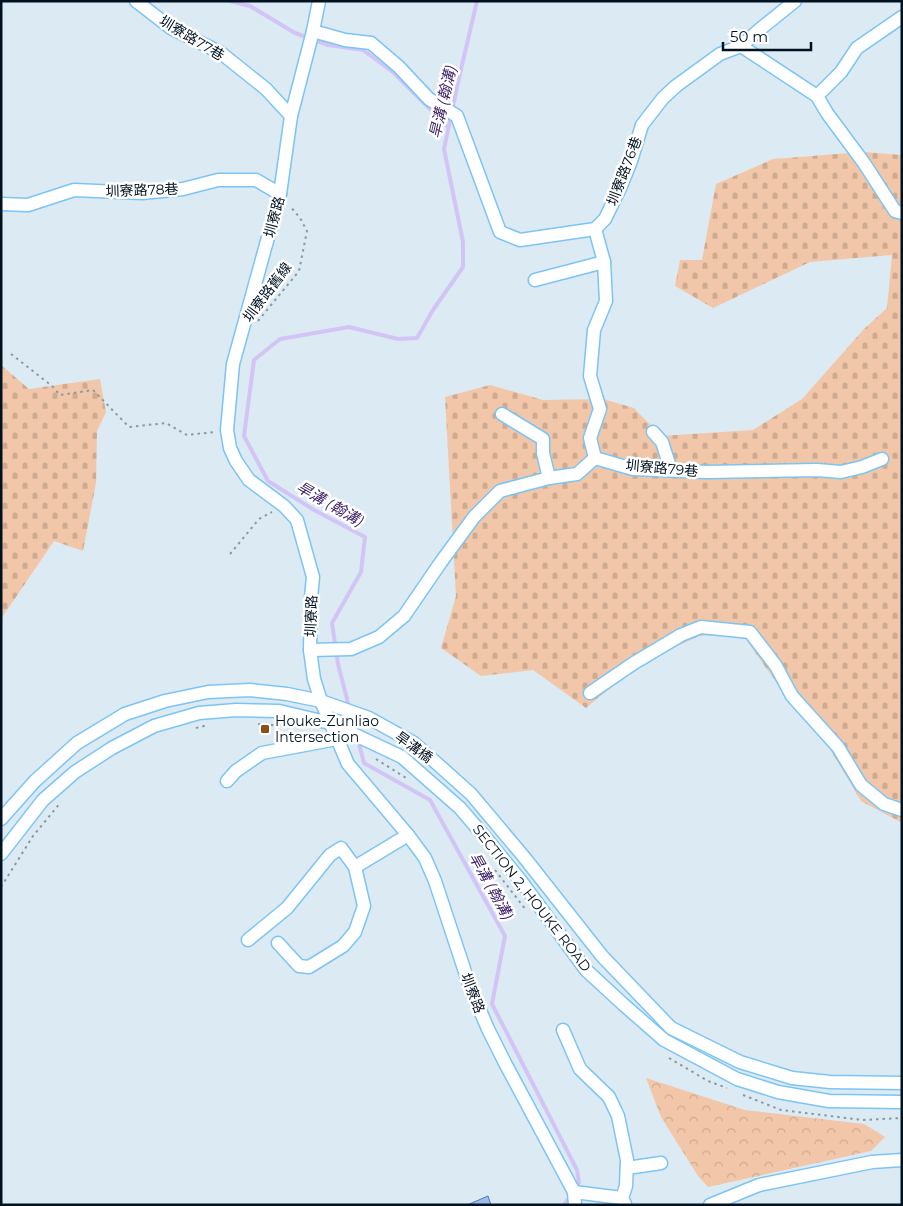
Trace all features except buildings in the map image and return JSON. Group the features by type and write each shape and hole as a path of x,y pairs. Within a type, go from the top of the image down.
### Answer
{"street":[{"name":"圳寮路77巷","path":"136,1 171,28 221,53 266,89 291,116"},
{"name":"圳寮路","path":"319,1 291,116 280,194 233,364 227,430 230,448 236,461 250,480 284,506 297,520 313,577 310,650 314,679 321,701 348,764 425,858 435,881 470,987 488,1029 574,1198"},
{"name":"圳寮路76巷","path":"594,228 605,219 621,186 642,125 663,98 676,86 720,54 741,46 795,1"},
{"path":"816,96 841,72 857,48 902,16"},
{"path":"310,650 351,649 379,637 404,616 474,517 500,491 549,478 577,474 595,458 590,438 600,409 590,376 594,330 606,301 604,262 594,228 520,240 500,232 457,116 429,99 399,67 371,43 345,40 313,31"},
{"path":"741,46 816,96 864,163 895,211 902,213"},
{"name":"圳寮路78巷","path":"1,204 28,205 74,190 142,193 183,189 218,180 256,180 280,194"},
{"path":"535,280 604,262"},
{"path":"502,414 543,438 543,453 549,478"},
{"path":"653,432 662,442 671,470"},
{"name":"圳寮路79巷","path":"595,458 633,469 706,472 817,470 842,472 882,459"},
{"path":"590,693 634,663 681,635 701,627 750,632 776,666 792,696 838,746 861,785 884,804 902,810"},
{"path":"1,819 35,781 77,743 124,714 165,701 208,692 250,690 287,694 321,701"},
{"name":"旱溝橋","path":"321,701 368,718 414,743 471,794"},
{"path":"1,854 43,800 75,772 112,748 154,726 199,713 236,710 278,711 330,723"},
{"name":"旱溝橋","path":"330,723 402,757 460,808"},
{"path":"227,781 236,771 262,753 338,739"},
{"name":"SECTION 2, HOUKE ROAD","path":"471,794 524,856 602,956 671,1028 740,1062 792,1078 830,1082 902,1083"},
{"name":"SECTION 2, HOUKE ROAD","path":"460,808 521,881 586,970 664,1040 737,1079 778,1092 829,1101 902,1102"},
{"path":"355,866 408,835"},
{"path":"248,940 287,908 330,854 341,848 355,866 364,906 355,932 343,946 309,967 299,966 278,943"},
{"path":"562,1030 580,1069 609,1097 618,1116 627,1160 624,1201 574,1198"},
{"path":"710,1205 759,1185 872,1162 902,1160"},
{"path":"627,1168 661,1163"}],"path":[{"name":"圳寮路舊線","path":"255,325 298,271 305,244 306,231 300,218 280,194"},
{"path":"11,354 52,386 60,395 93,390 128,426 166,423 187,435 227,430"},
{"path":"230,554 259,519 284,506"}],"green space":[{"path":"863,152 902,155 902,823 861,801 822,736 781,689 742,634 699,636 641,663 586,708 533,670 481,676 441,648 456,596 445,397 490,385 543,400 603,399 634,408 661,436 753,430 802,399 864,329 887,308 892,255 810,262 713,308 675,286 680,260 702,260 716,184 773,159"},
{"path":"1,365 29,389 100,379 106,412 97,431 96,483 83,551 54,541 1,619"},
{"path":"646,1078 745,1110 864,1124 885,1137 871,1151 708,1187 698,1176 661,1117"}],"waterway":[{"path":"230,1 250,6 295,33 328,45 363,50 394,73 448,127"},
{"name":"旱溝 (翰溝)","path":"349,707 338,664 332,623 361,572 365,537 314,510 268,481 244,436 254,360 280,339 349,327 398,339 417,338 433,310 463,267 463,242 444,149 477,1"},
{"name":"旱溝 (翰溝)","path":"351,714 356,731"},
{"name":"旱溝 (翰溝)","path":"358,740 364,763 430,800 505,936 492,1004 577,1170 579,1183 575,1189"},
{"name":"旱溝 (翰溝)","path":"564,1205 571,1195"}],"place":[{"name":"Houke-Zunliao Intersection","path":"265,729"}]}
